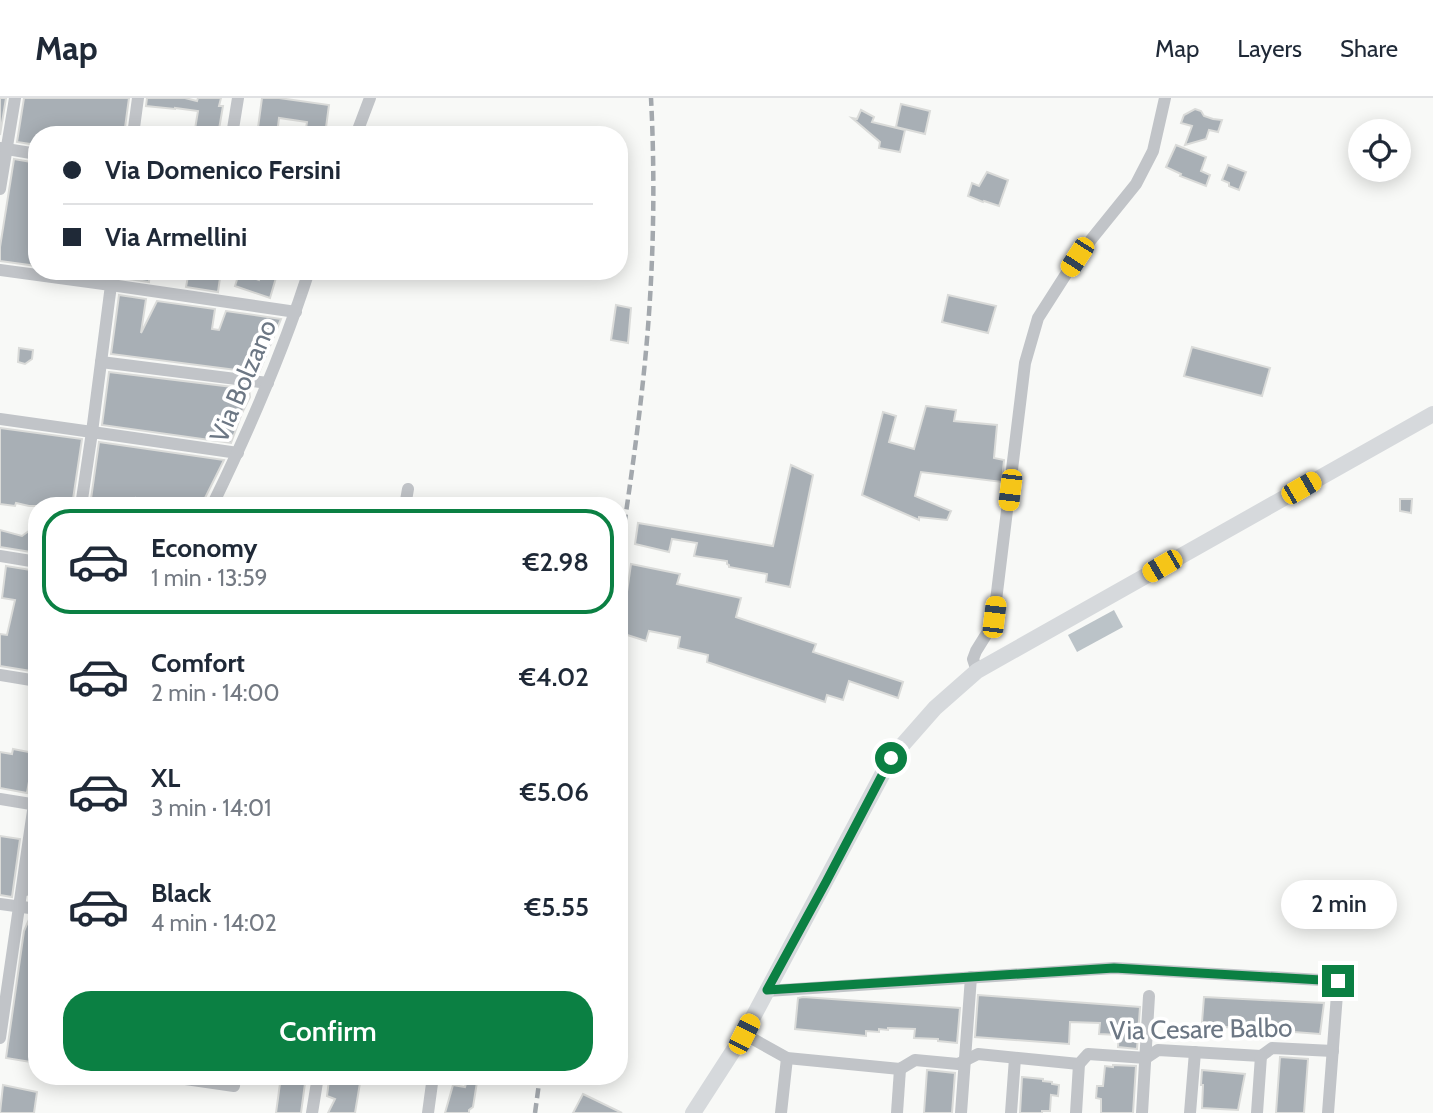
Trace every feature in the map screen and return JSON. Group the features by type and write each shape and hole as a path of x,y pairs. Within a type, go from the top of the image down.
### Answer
{"main road":[{"path":"692,1113 744,1034 891,758 934,708 976,671 1433,414"}],"street":[{"path":"0,189 3,148 15,98"},
{"path":"134,126 138,98"},
{"path":"233,126 238,98"},
{"path":"359,126 370,98"},
{"path":"976,671 973,659 994,617 1026,363 1038,318 1077,257 1136,184 1153,151 1165,98"},
{"path":"3,148 28,152"},
{"path":"0,270 28,274"},
{"path":"74,280 296,312"},
{"path":"82,497 112,280"},
{"name":"Via Bolzano","path":"216,497 268,383 306,280"},
{"path":"100,362 268,383"},
{"path":"0,419 238,453"},
{"path":"407,497 408,489"},
{"path":"0,556 28,561"},
{"path":"0,675 28,680"},
{"path":"0,799 28,804"},
{"path":"0,1038 28,853"},
{"path":"20,907 28,887"},
{"path":"0,904 28,908"},
{"path":"767,990 1114,968 1338,981 1328,1113"},
{"path":"961,1113 971,977"},
{"path":"1142,1113 1149,996"},
{"path":"744,1034 787,1058 781,1113"},
{"name":"Via Cesare Balbo","path":"787,1058 901,1069 915,1060 958,1064 978,1054 1079,1064 1088,1054 1146,1058 1158,1050 1261,1056 1272,1048 1333,1051"},
{"path":"1190,1113 1195,1052"},
{"path":"1257,1113 1261,1056"},
{"path":"1011,1113 1015,1058"},
{"path":"1076,1113 1079,1064"},
{"path":"897,1113 901,1069"},
{"path":"312,1113 317,1085"},
{"path":"428,1113 432,1085"}],"shaded area":[{"path":"1114,610 1123,627 1077,652 1068,635"}],"building":[{"path":"0,98 6,98 0,135"},
{"path":"24,98 129,98 125,126 28,126 28,144 17,142"},
{"path":"147,98 185,98 197,101 198,98 221,98 219,106 223,106 220,126 196,126 198,111 146,106"},
{"path":"262,98 329,105 326,126 306,126 307,122 279,118 278,126 258,126"},
{"path":"901,104 930,111 925,134 896,127"},
{"path":"1195,109 1201,111 1204,116 1222,120 1218,132 1209,130 1206,139 1185,145 1192,126 1181,123 1184,115"},
{"path":"861,110 874,117 872,122 905,130 900,152 879,148 880,142 852,118 857,119"},
{"path":"1176,145 1206,157 1201,171 1210,175 1206,186 1180,176 1181,174 1166,167"},
{"path":"14,159 28,161 28,265 0,261"},
{"path":"1228,165 1246,172 1239,190 1222,180"},
{"path":"987,172 1008,180 999,206 968,196 972,183 979,186"},
{"path":"187,280 220,280 218,292 186,287"},
{"path":"237,280 275,280 270,298 235,286"},
{"path":"119,295 146,299 141,333 157,301 215,309 212,329 219,330 226,311 281,319 259,373 111,354"},
{"path":"948,295 996,306 988,333 942,322"},
{"path":"616,305 631,308 628,343 611,340"},
{"path":"1192,347 1270,368 1262,396 1184,376"},
{"path":"19,348 33,350 32,359 25,364 18,362"},
{"path":"109,372 249,389 250,397 231,443 102,425"},
{"path":"926,406 956,410 954,421 997,425 994,458 1004,460 1002,482 921,472 915,496 951,511 947,520 919,517 919,520 862,495 883,412 896,416 889,442 914,449"},
{"path":"0,428 82,439 73,497 28,497 28,506 0,504"},
{"path":"99,442 224,460 206,497 91,497"},
{"path":"791,465 813,475 790,587 766,582 767,574 729,567 727,561 694,556 697,543 672,539 669,552 635,544 638,523 773,546"},
{"path":"1400,499 1412,499 1411,513 1400,511"},
{"path":"0,530 22,536 28,532 28,552 0,547"},
{"path":"631,564 680,574 677,584 741,598 736,617 816,644 813,652 903,682 898,698 849,681 843,700 827,695 825,702 707,662 708,655 678,648 680,637 649,631 646,641 628,635 628,585"},
{"path":"6,566 28,570 28,671 0,666 0,634 7,635 15,600 2,598"},
{"path":"13,749 28,752 27,793 0,788 0,752 12,754"},
{"path":"0,836 20,839 12,897 0,895"},
{"path":"28,922 28,1062 6,1058 24,931"},
{"path":"978,995 1140,1007 1137,1049 1118,1047 1119,1035 1099,1034 1100,1023 1070,1022 1069,1044 975,1037"},
{"path":"1204,997 1324,1003 1320,1034 1211,1026 1211,1023 1202,1022"},
{"path":"798,998 960,1008 957,1043 914,1038 915,1029 879,1029 879,1032 866,1031 866,1036 795,1029"},
{"path":"1280,1057 1308,1059 1304,1113 1276,1113"},
{"path":"1105,1066 1136,1066 1133,1113 1101,1113 1101,1099 1096,1098 1097,1086 1103,1086"},
{"path":"927,1070 955,1073 952,1113 924,1113"},
{"path":"1202,1070 1245,1074 1238,1110 1202,1108"},
{"path":"1022,1077 1043,1079 1059,1085 1058,1096 1051,1095 1050,1111 1020,1113"},
{"path":"3,1085 37,1092 34,1113 0,1113"},
{"path":"280,1085 305,1085 301,1113 276,1113"},
{"path":"328,1085 360,1085 355,1113 328,1113 335,1099 327,1096"},
{"path":"453,1085 477,1085 473,1107 469,1113 445,1113"},
{"path":"583,1094 622,1113 573,1113"}],"railway":[{"path":"628,497 649,317 653,207 651,98"},
{"path":"535,1113 539,1085"}],"route":[{"path":"891,758 767,990 1114,968 1338,981"}]}
